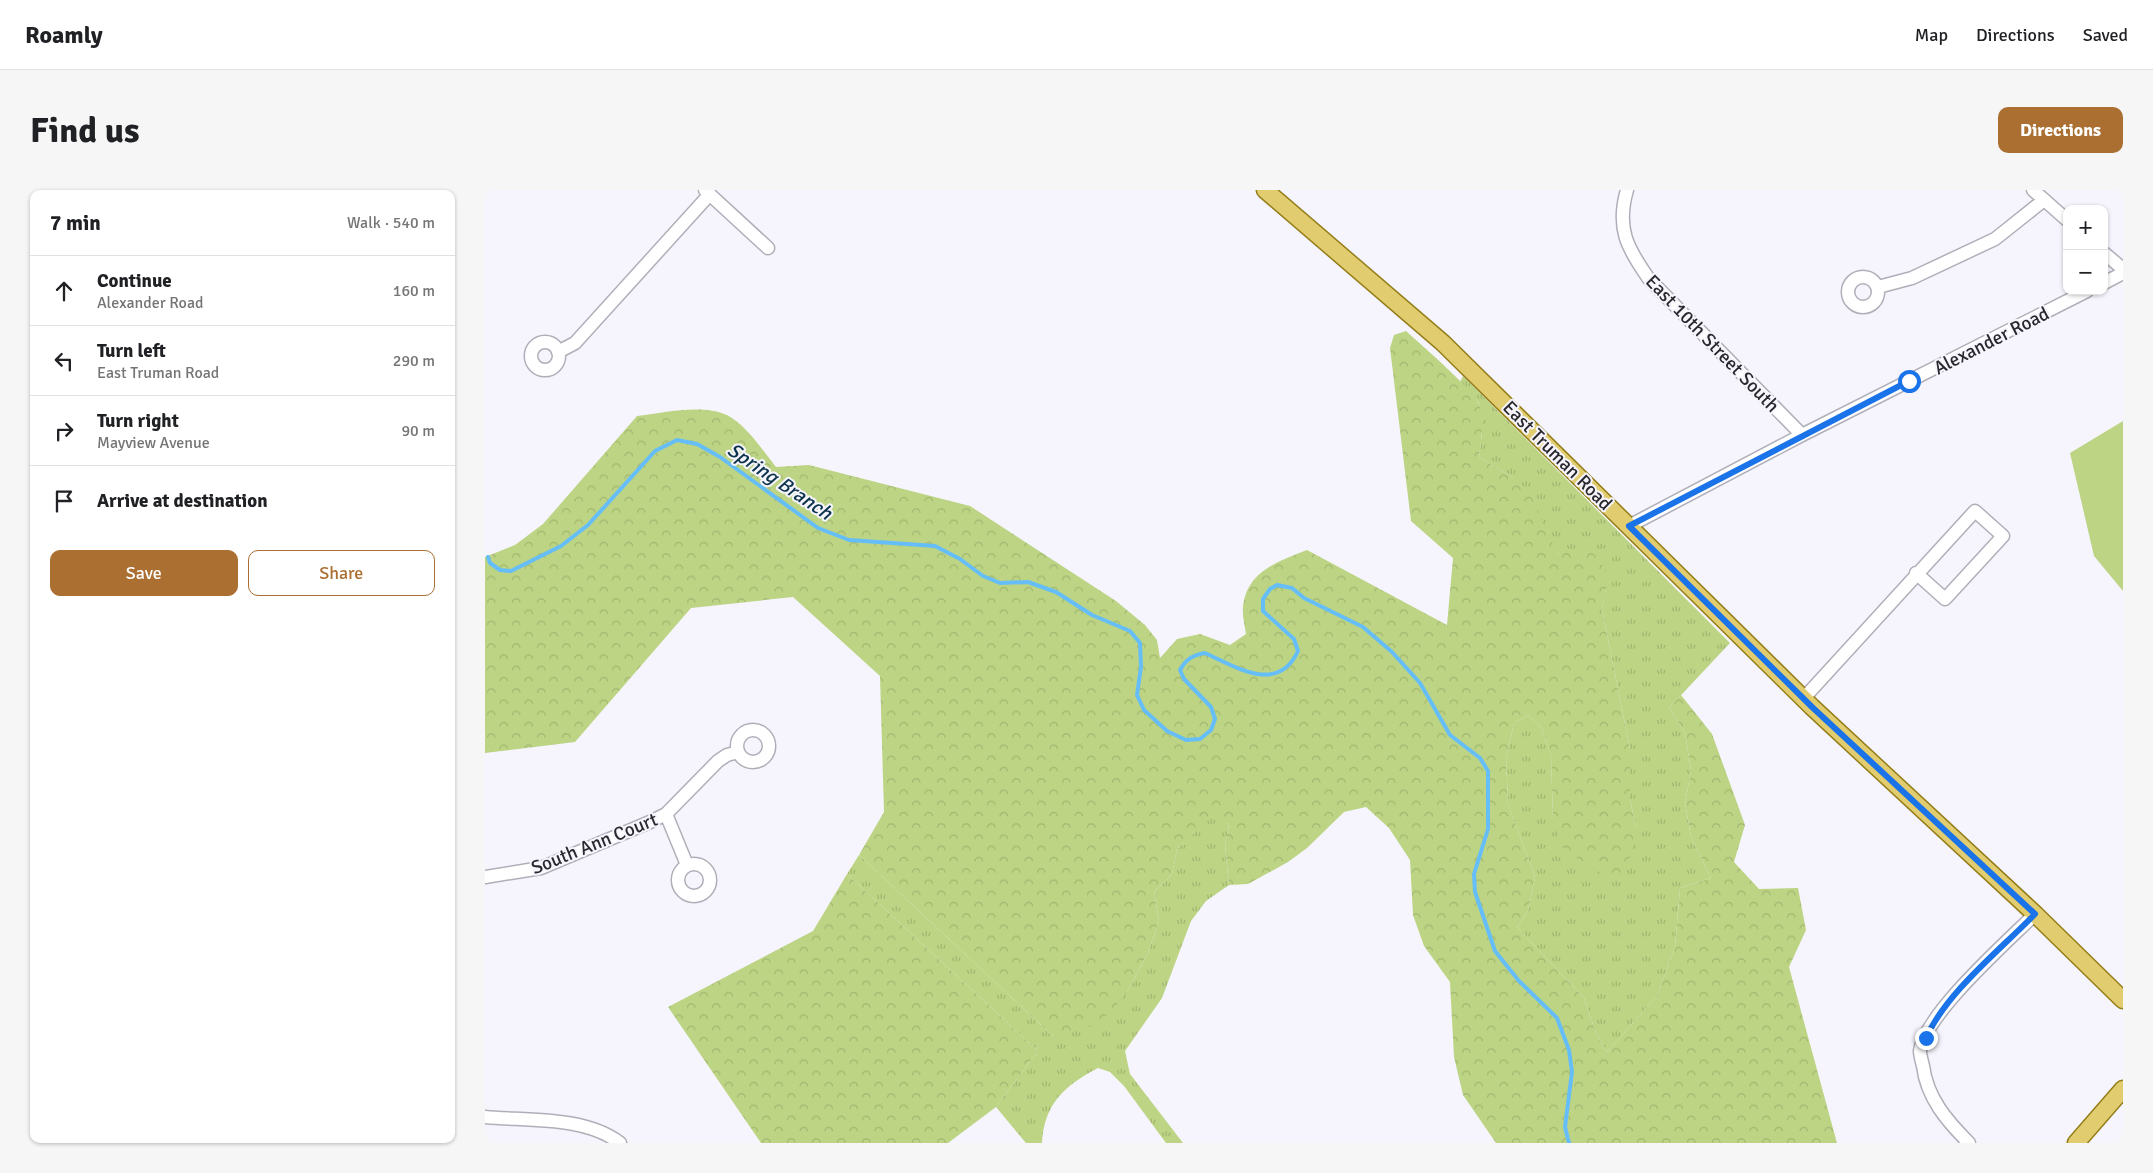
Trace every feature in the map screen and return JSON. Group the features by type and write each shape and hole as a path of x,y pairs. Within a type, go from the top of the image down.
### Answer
{"main road":[{"name":"East Truman Road","path":"1265,190 1443,343 1804,698 2035,914 2123,1000"},
{"path":"2076,1143 2123,1089"}],"street":[{"name":"East 10th Street South","path":"1627,190 1622,210 1622,230 1639,265 1649,279 1802,435"},
{"path":"2033,190 2063,217"},
{"path":"558,352 575,343 707,192 768,248"},
{"path":"1878,287 1912,278 1995,239 2044,200"},
{"path":"2108,256 2123,269"},
{"path":"2108,281 2123,273"},
{"name":"Alexander Road","path":"1629,526 1802,435 2079,295"},
{"path":"1804,698 1916,573 1975,511 2003,536 1945,600 1916,573"},
{"name":"South Ann Court","path":"485,877 541,868 666,814 718,761 727,755 738,752"},
{"path":"666,814 687,866"},
{"path":"1969,1143 1937,1105 1925,1081 1920,1051 1932,1025 1950,1000 2035,914"},
{"path":"485,1117 566,1124 595,1129 620,1143"}],"green space":[{"path":"1406,331 1475,397 1482,417 1479,457 1513,478 1534,500 1546,531 1559,555 1587,547 1600,562 1606,575 1607,581 1602,609 1630,749 1630,799 1636,829 1632,852 1625,868 1612,881 1561,847 1553,819 1551,756 1542,728 1528,715 1514,723 1506,758 1508,804 1535,877 1528,911 1517,927 1584,998 1596,1033 1607,1052 1657,996 1675,947 1680,888 1711,878 1691,837 1685,803 1691,771 1685,733 1669,708 1681,695 1712,734 1745,825 1734,862 1759,889 1798,888 1806,930 1789,967 1837,1143 1496,1143 1463,1095 1454,1057 1450,982 1424,946 1413,915 1410,860 1389,828 1366,807 1344,812 1307,848 1288,862 1248,884 1229,885 1225,845 1229,824 1211,818 1177,849 1172,874 1154,892 1159,921 1148,953 1126,994 1100,1023 1055,1038 859,855 884,812 880,676 793,597 691,608 575,742 485,753 485,557 515,545 543,524 637,416 673,411 711,411 722,413 732,418 750,434 776,467 809,465 970,506 1116,601 1145,625 1157,640 1160,658 1177,639 1200,634 1230,645 1246,634 1243,607 1250,585 1265,570 1307,550 1447,625 1453,558 1411,521 1390,348 1394,335"},
{"path":"1463,376 1730,643 1669,708 1685,733 1691,771 1685,803 1691,837 1711,878 1680,888 1675,947 1657,996 1607,1052 1596,1033 1584,998 1517,927 1528,911 1535,877 1508,804 1506,758 1514,723 1528,715 1542,728 1551,756 1553,819 1636,829 1630,799 1630,749 1602,609 1606,588 1559,555 1513,478 1479,457 1482,433 1479,403 1460,382"},
{"path":"2123,421 2123,591 2094,556 2070,453"},
{"path":"1211,817 1229,824 1225,845 1229,885 1206,901 1191,921 1162,998 1125,1051 1130,1074 1183,1143 1166,1143 1124,1086 1110,1072 1098,1068 1076,1081 1058,1097 1047,1117 1042,1143 1026,1143 996,1107 1038,1051 847,874 859,855 1055,1038 1126,994 1148,953 1159,921 1154,892 1172,874 1177,849"},
{"path":"847,874 1038,1051 996,1107 948,1143 761,1143 668,1007 813,931"}],"waterway":[{"name":"Spring Branch","path":"488,557 490,563 500,570 511,571 561,546 588,525 655,451 677,440 697,444 720,457 818,528 849,540 935,546 960,559 983,576 1000,583 1028,582 1056,592 1092,615 1130,631 1140,643 1141,667 1137,695 1144,710 1167,731 1186,740 1200,739 1211,730 1215,719 1211,707 1184,679 1180,670 1182,666 1190,658 1205,653 1256,674 1280,672 1290,664 1298,651 1294,639 1263,611 1263,599 1270,589 1277,585 1292,588 1304,598 1363,627 1392,652 1420,683 1450,735 1480,758 1488,771 1488,829 1474,874 1475,892 1495,951 1519,981 1557,1018 1569,1050 1572,1072 1565,1127 1569,1143"}],"route":[{"path":"1909,381 1629,526 1812,707 2035,914 1950,1000 1932,1025 1926,1038"}]}
